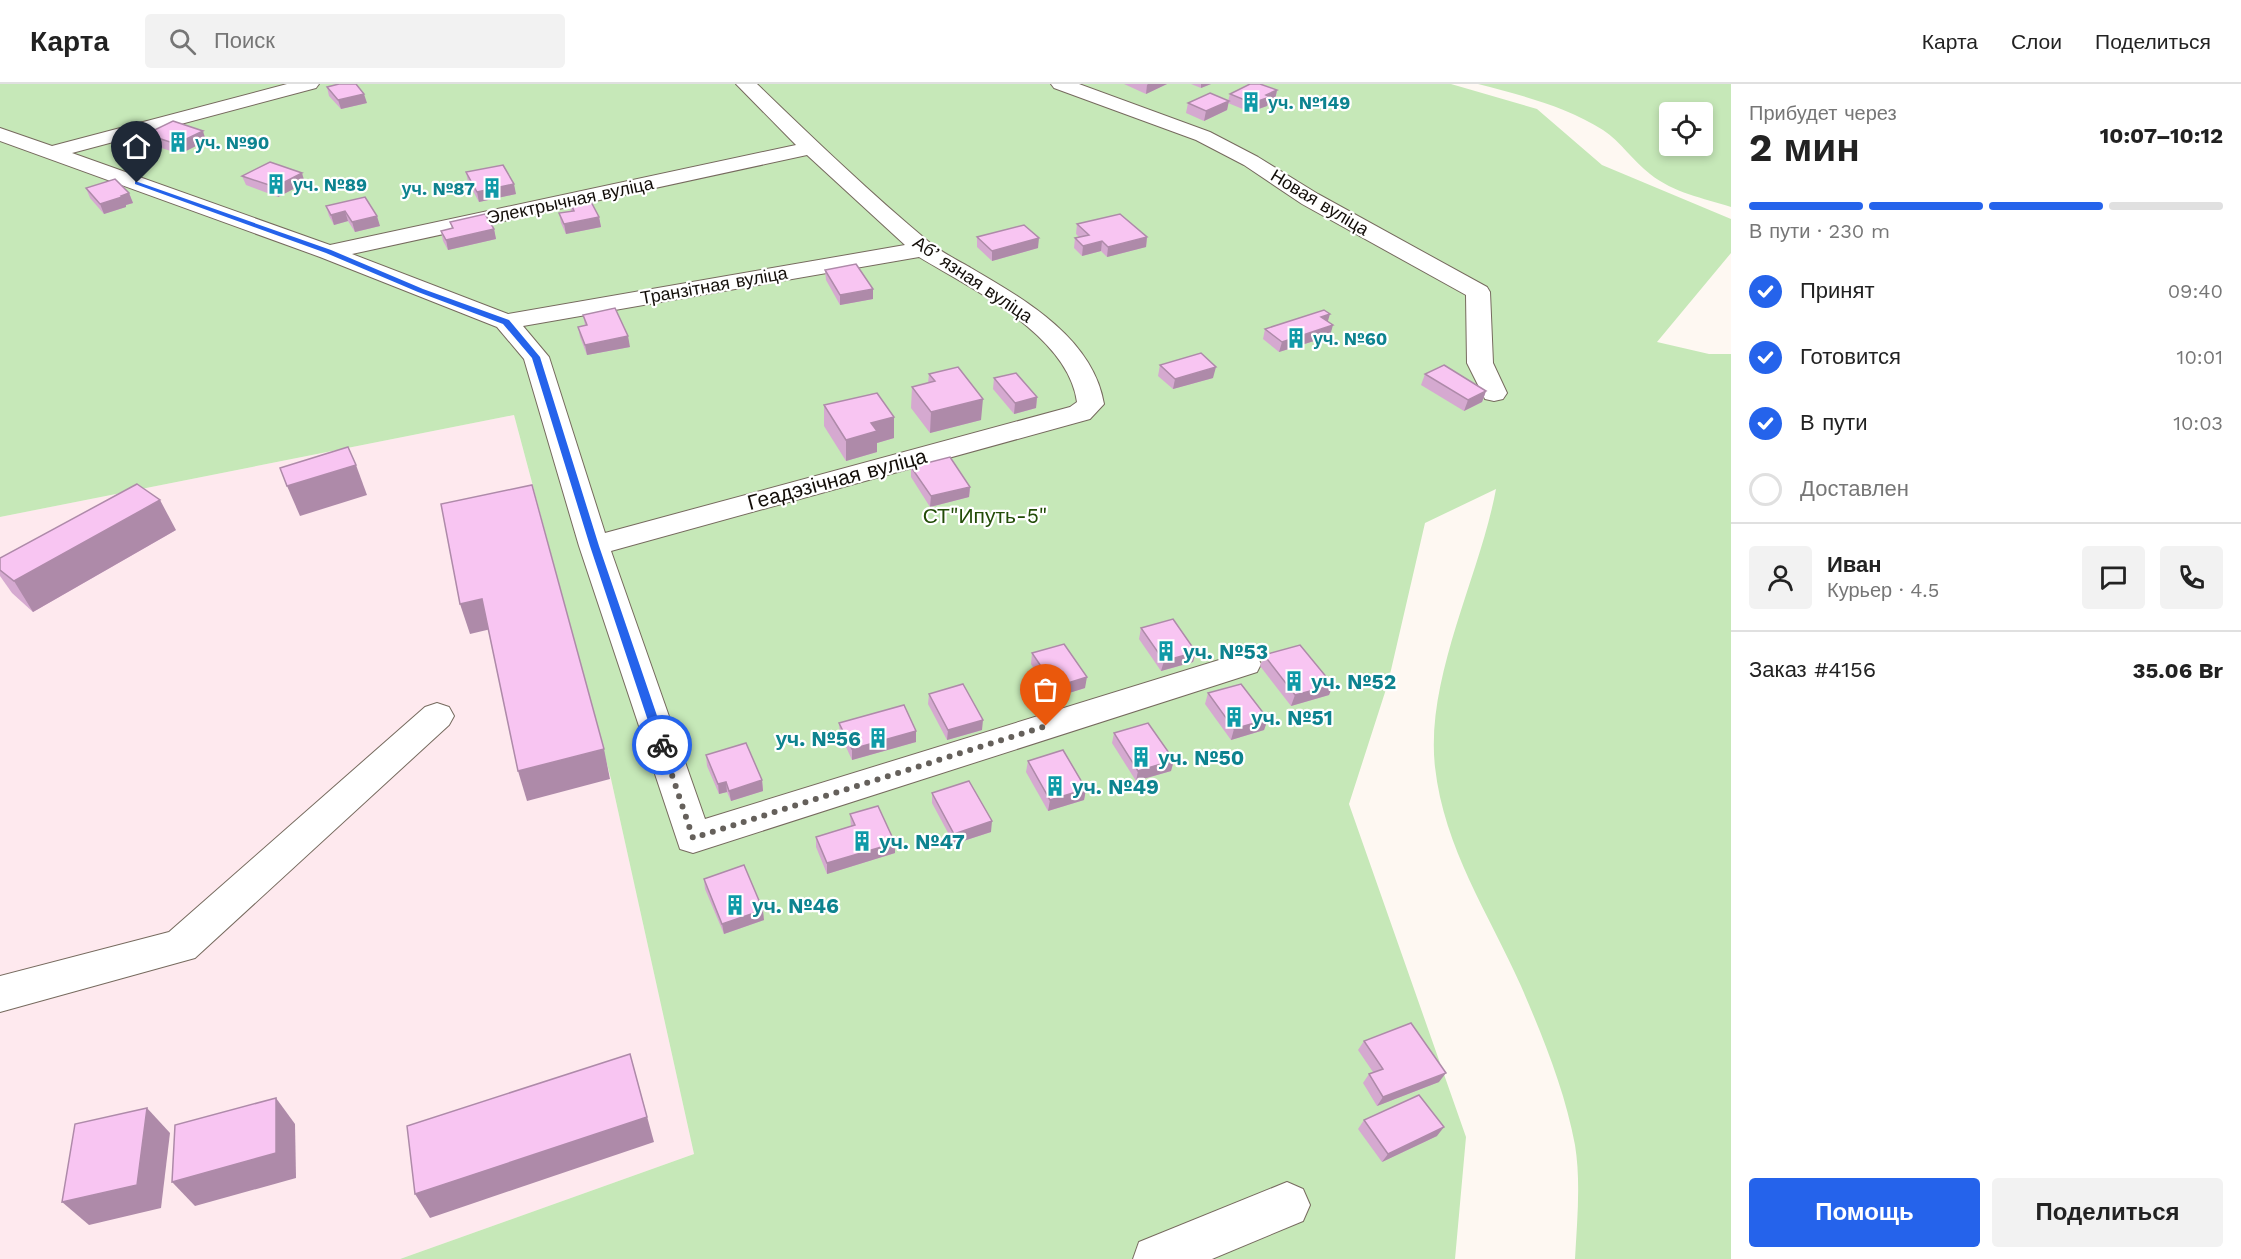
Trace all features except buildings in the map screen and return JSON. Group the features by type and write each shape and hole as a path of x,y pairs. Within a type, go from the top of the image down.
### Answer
{"street":[{"path":"52,152 309,84"},
{"name":"Абʼязная вуліца","path":"746,84 811,148 923,249 1024,310 1066,351 1088,386 1091,404 1080,413"},
{"name":"Новая вуліца","path":"1061,84 1203,136 1251,161 1310,199 1478,292 1480,363 1494,393"},
{"path":"0,134 328,252 506,322 536,357 594,546 693,838 1245,664"},
{"name":"Электрычная вуліца","path":"328,252 811,148"},
{"name":"Транзітная вуліца","path":"506,322 923,249"},
{"name":"Геадэзічная вуліца","path":"594,546 1080,413"},
{"path":"0,994 181,946 437,716"},
{"path":"1156,1259 1287,1205"}],"shaded area":[{"path":"514,415 611,779 694,1154 400,1259 0,1259 0,517"}],"green space":[{"name":"СТ\"Ипуть-5\"","path":"0,84 1451,84 1537,109 1602,165 1731,219 1731,253 1657,342 1709,354 1731,354 1731,1259 1575,1259 1578,1173 1571,1125 1545,1044 1521,986 1458,853 1440,797 1435,767 1434,733 1438,698 1496,489 1425,523 1388,683 1349,804 1466,1137 1455,1259 400,1259 694,1154 611,779 514,415 0,517"},
{"path":"1478,84 1731,84 1731,207 1689,194 1659,181 1603,130 1573,114 1542,102"}],"way so far":[{"path":"662,745 693,838 1046,726"}],"place":[{"name":"уч. №149","path":"1251,102"},
{"name":"уч. №90","path":"178,142"},
{"name":"уч. №89","path":"276,184"},
{"name":"уч. №87","path":"492,188"},
{"name":"уч. №60","path":"1296,338"},
{"name":"уч. №53","path":"1166,651"},
{"name":"уч. №52","path":"1294,681"},
{"name":"уч. №51","path":"1234,717"},
{"name":"уч. №56","path":"878,738"},
{"name":"уч. №50","path":"1141,757"},
{"name":"уч. №49","path":"1055,786"},
{"name":"уч. №47","path":"862,841"},
{"name":"уч. №46","path":"735,905"}],"route":[{"path":"137,183 328,252 506,322 536,357 594,546 662,745"}]}
